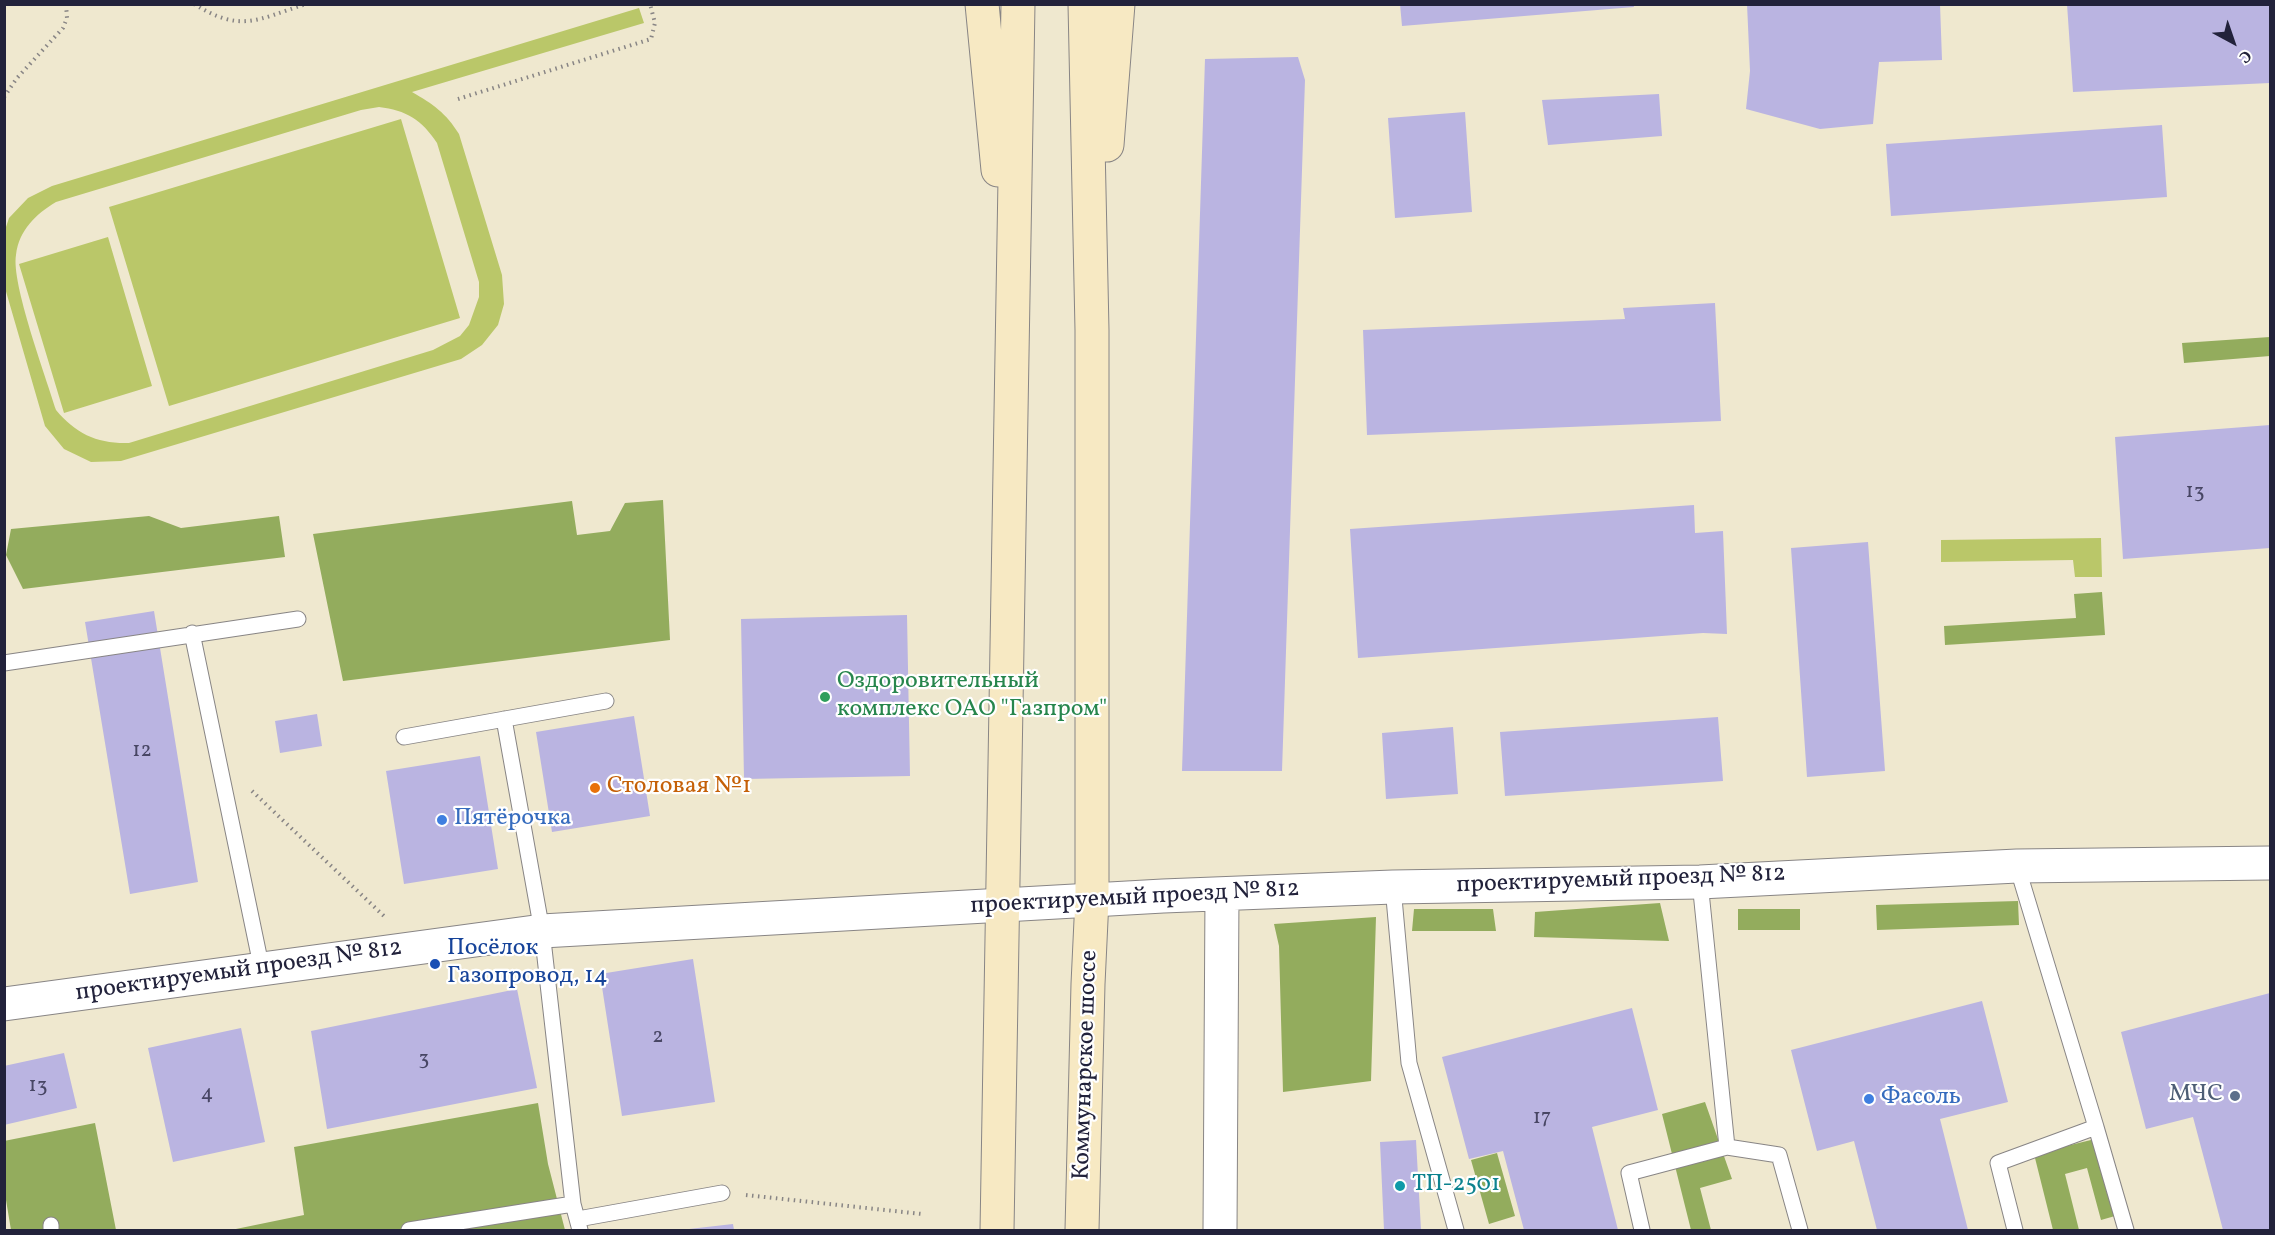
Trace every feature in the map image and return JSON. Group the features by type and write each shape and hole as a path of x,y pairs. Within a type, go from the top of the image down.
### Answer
{"main road":[{"path":"982,4 1013,334"},
{"path":"998,1230 1018,4"},
{"path":"1085,4 1092,330"},
{"path":"1092,330 1118,4"},
{"name":"Коммунарское шоссе","path":"1082,1230 1092,899 1092,330"}],"street":[{"name":"проектируемый проезд № 812","path":"4,1004 542,931 1092,899 1393,887 1700,882 2017,866 2271,863"},
{"path":"1220,1230 1222,894"}],"lane":[{"path":"4,663 298,618"},
{"path":"192,633 221,762 262,970"},
{"path":"404,737 606,701"},
{"path":"504,719 542,931 573,1204 579,1225 722,1193"},
{"path":"2017,866 2126,1230"},
{"path":"1700,882 1727,1147"},
{"path":"1393,887 1409,1063 1456,1230"},
{"path":"2014,1230 1998,1164 2096,1127"},
{"path":"1642,1230 1629,1173 1727,1147 1779,1155 1800,1230"},
{"path":"409,1230 573,1204"}],"path":[{"path":"4,98 17,78 63,28 67,18 66,4"},
{"path":"194,4 215,18 240,23 306,4"},
{"path":"458,99 651,39 656,23 650,4"},
{"path":"221,762 388,920"},
{"path":"722,1193 922,1214"}],"green space":[{"path":"639,8 644,23 412,92 439,110 459,134 502,275 504,304 498,325 482,345 461,359 121,461 91,462 64,449 45,426 5,288 5,230 9,218 28,198 52,186","holes":["379,107 397,111 419,122 437,143 479,282 479,297 469,325 460,336 433,350 129,443 107,442 88,436 71,425 56,410 24,308 16,268 18,246 25,230 35,217 56,202 361,110"]},
{"path":"401,119 460,318 169,406 109,207"},
{"path":"108,237 152,386 64,413 19,264"},
{"path":"2270,337 2270,356 2184,363 2182,343"},
{"path":"663,500 670,640 343,681 313,534 572,501 577,535 610,531 625,503"},
{"path":"149,516 181,528 279,516 285,557 23,589 6,555 11,529"},
{"path":"2101,538 2102,577 2075,577 2073,560 1941,562 1941,540"},
{"path":"2102,592 2105,635 1945,645 1944,626 2076,618 2074,594"},
{"path":"2018,901 2019,925 1877,930 1876,905"},
{"path":"1660,903 1669,941 1534,937 1535,912"},
{"path":"1414,909 1493,909 1496,931 1412,931"},
{"path":"1738,909 1800,909 1800,930 1738,930"},
{"path":"1376,917 1371,1081 1283,1092 1279,946 1274,924"},
{"path":"1705,1102 1732,1179 1700,1188 1711,1230 1691,1230 1662,1114"},
{"path":"538,1103 548,1164 565,1230 231,1230 304,1215 294,1147"},
{"path":"95,1123 116,1230 11,1230 5,1194 4,1141"},
{"path":"2095,1139 2115,1216 2101,1220 2087,1168 2065,1174 2079,1230 2053,1230 2034,1154"},
{"path":"1497,1153 1515,1216 1489,1224 1471,1160"}],"building":[{"path":"1400,4 1633,4 1634,7 1402,26"},
{"path":"1747,4 1940,4 1942,60 1879,62 1873,124 1820,129 1746,109 1750,71"},
{"path":"2067,4 2270,4 2270,83 2073,92"},
{"path":"1298,57 1305,80 1282,771 1182,771 1205,59"},
{"path":"1659,94 1662,136 1548,145 1542,100"},
{"path":"1465,112 1472,212 1395,218 1388,118"},
{"path":"2162,125 2167,197 1891,216 1886,144"},
{"path":"1715,303 1721,421 1367,435 1363,330 1625,319 1623,308"},
{"path":"2270,425 2270,548 2123,559 2115,437"},
{"path":"1694,505 1695,533 1723,531 1727,634 1703,633 1358,658 1350,529"},
{"path":"1868,542 1885,771 1807,777 1791,548"},
{"path":"154,611 198,882 130,894 85,622"},
{"name":"Оздоровительный комплекс ОАО \"Газпром\"","path":"907,615 910,776 744,779 741,619"},
{"path":"317,714 322,746 280,753 275,721"},
{"name":"Столовая №1","path":"634,716 650,816 552,832 536,732"},
{"path":"1718,717 1723,781 1505,796 1500,732"},
{"path":"1453,727 1458,794 1386,799 1382,733"},
{"name":"Пятёрочка","path":"480,756 498,869 404,884 386,771"},
{"path":"693,959 715,1102 622,1116 600,974"},
{"path":"517,989 537,1088 327,1129 311,1031"},
{"path":"2270,993 2270,1230 2223,1230 2193,1117 2146,1129 2121,1032"},
{"path":"1982,1001 2008,1102 1940,1119 1968,1230 1877,1230 1854,1141 1817,1151 1791,1050"},
{"path":"1632,1008 1658,1110 1592,1127 1618,1230 1524,1230 1503,1151 1469,1159 1442,1057"},
{"path":"241,1028 265,1142 173,1162 148,1048"},
{"path":"64,1053 77,1108 4,1125 4,1066"},
{"name":"ТП-2501","path":"1416,1140 1421,1230 1384,1230 1380,1142"},
{"path":"733,1224 734,1230 689,1230 689,1229"}],"place":[{"name":"Оздоровительный комплекс ОАО \"Газпром\"","path":"825,697"},
{"name":"Столовая №1","path":"595,788"},
{"name":"Пятёрочка","path":"442,820"},
{"name":"Посёлок Газопровод, 14","path":"435,964"},
{"name":"МЧС","path":"2235,1096"},
{"name":"Фасоль","path":"1869,1099"},
{"name":"ТП-2501","path":"1400,1186"}]}
